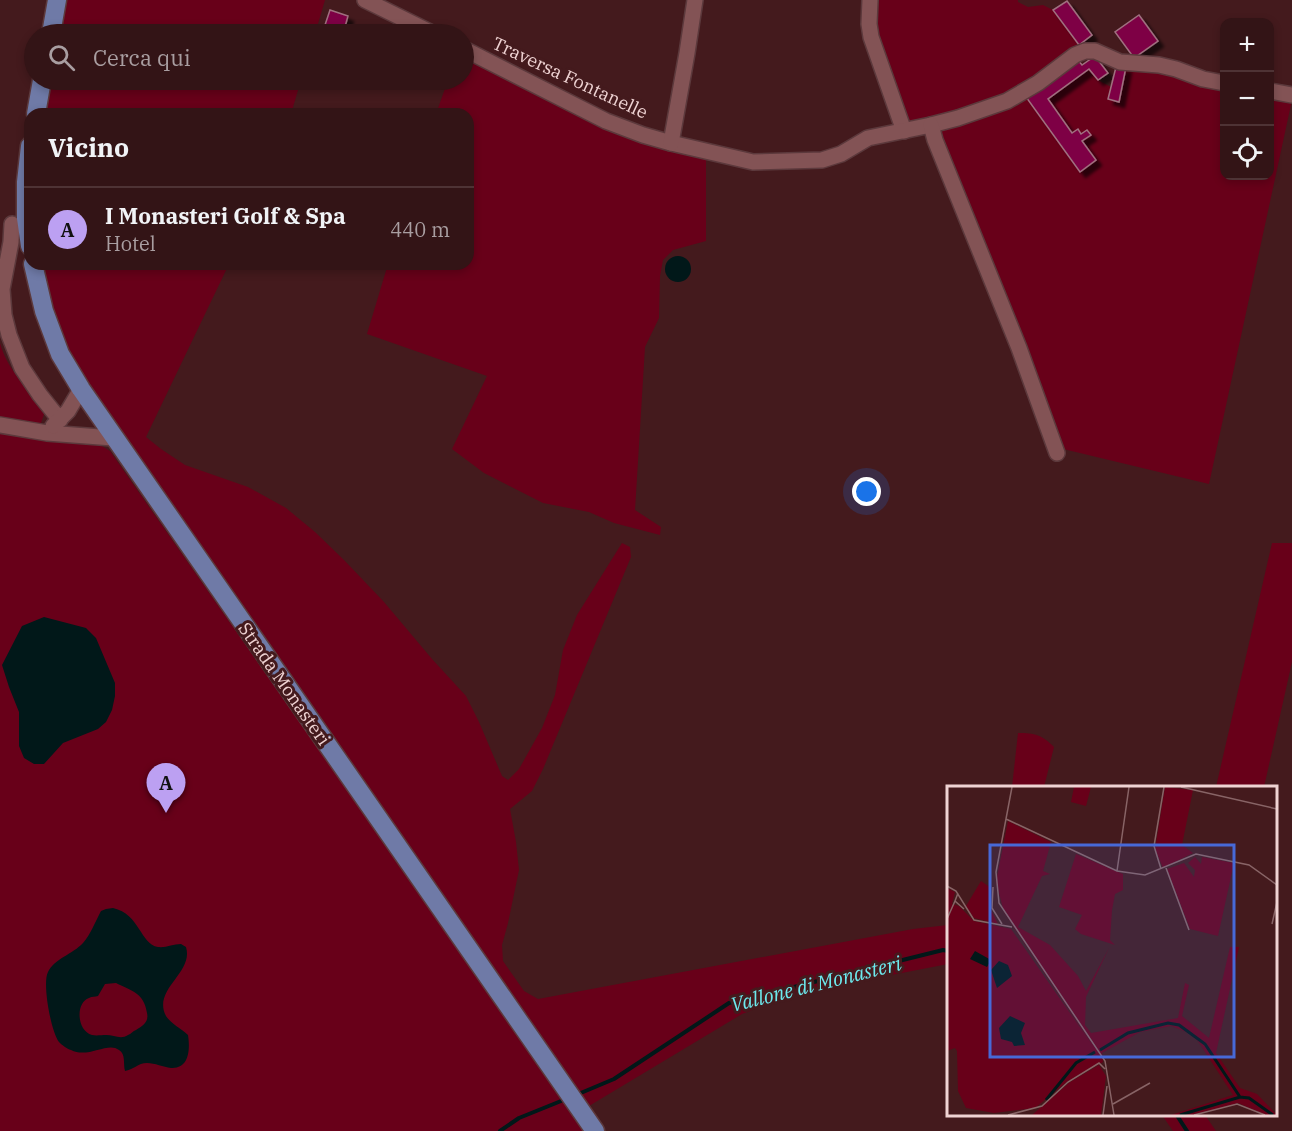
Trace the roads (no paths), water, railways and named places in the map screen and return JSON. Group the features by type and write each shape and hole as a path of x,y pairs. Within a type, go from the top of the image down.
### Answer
{"main road":[{"path":"53,24 57,0"},
{"path":"37,108 40,90"},
{"name":"Strada Monasteri","path":"34,270 60,354 81,389 592,1126"}],"street":[{"path":"365,0 414,24"},
{"path":"671,143 694,0"},
{"path":"870,0 871,37 904,131"},
{"name":"Traversa Fontanelle","path":"474,54 606,121 671,143 753,162 822,160 841,154 868,138 958,118 1007,101 1038,83 1075,55 1085,51 1095,51 1120,62 1159,65 1203,79 1220,81"},
{"path":"1274,92 1292,94"},
{"path":"931,125 1057,453"},
{"path":"12,224 2,289 4,315 22,368 60,420"},
{"path":"47,433 68,411 81,389"},
{"path":"0,424 47,433 113,438"}],"water":[{"path":"678,256 687,260 691,269 687,278 678,282 669,278 665,269 669,260"},
{"path":"44,617 86,628 96,638 115,683 115,696 106,722 98,729 63,743 44,764 34,764 24,758 19,746 19,712 2,665 22,626"},
{"path":"113,908 129,916 152,945 161,947 181,944 186,947 187,956 184,965 168,989 163,1006 168,1019 188,1035 187,1057 182,1065 171,1068 147,1063 125,1071 123,1057 119,1050 109,1047 91,1052 77,1052 65,1047 56,1037 47,996 48,972 51,967 83,943 101,911","holes":["116,983 136,994 143,1001 147,1016 145,1023 123,1037 94,1035 87,1032 81,1023 81,1005 90,997 98,996 105,984"]}],"waterway":[{"name":"Vallone di Monasteri","path":"576,1095 614,1079 729,1003 947,951"},
{"name":"Vallone di Monasteri","path":"500,1131 519,1118 566,1099"},
{"name":"Vallone di Monasteri","path":"1177,1116 1187,1131"}],"place":[{"name":"I Monasteri Golf & Spa","path":"166,813"}]}
